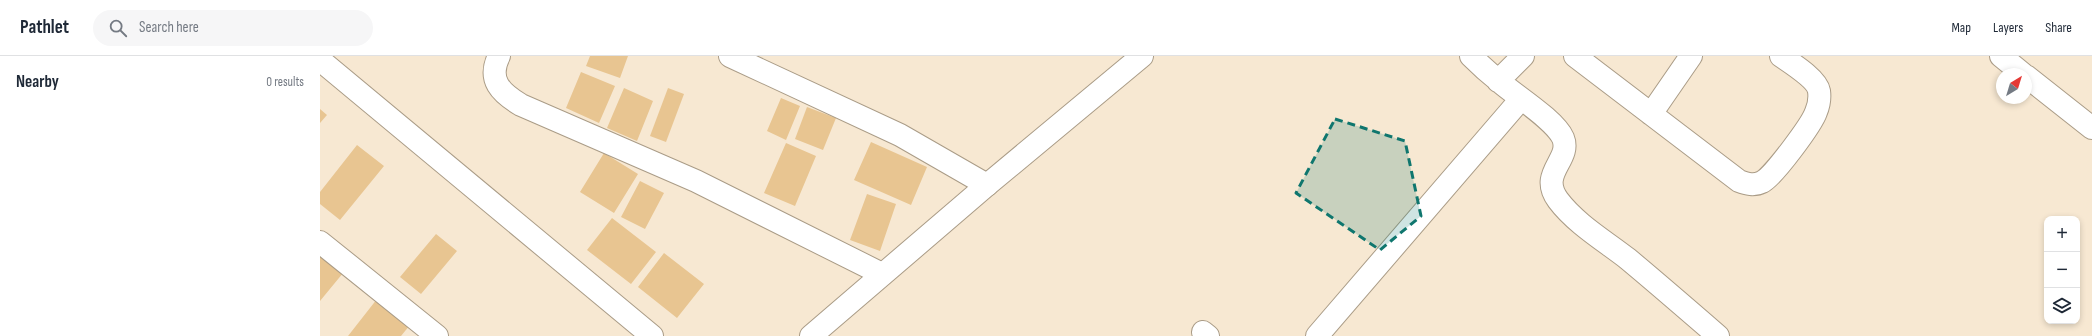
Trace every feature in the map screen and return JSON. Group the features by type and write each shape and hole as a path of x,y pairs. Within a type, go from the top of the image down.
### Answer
{"street":[{"path":"499,56 496,62 494,77 501,90 521,105 696,181 882,274"},
{"path":"730,56 900,135 987,185"},
{"path":"1471,56 1498,81 1558,130 1564,140 1564,153 1552,178 1553,193 1560,202 1581,223 1629,260 1718,336"},
{"path":"1498,81 1523,56"},
{"path":"1575,56 1739,181 1751,185 1764,182 1783,162 1816,113 1819,103 1819,89 1811,78 1781,56"},
{"path":"1651,114 1691,56"},
{"path":"2000,56 2015,68"},
{"path":"812,336 882,274 1136,58"},
{"path":"320,60 652,336"},
{"path":"2032,81 2092,128"},
{"path":"1317,336 1521,99"},
{"path":"320,242 438,336"}],"highlighted area":[{"path":"1335,119 1405,141 1421,216 1380,250 1296,193"}],"building":[{"path":"590,56 628,56 620,78 586,66"},
{"path":"581,72 615,86 599,123 566,108"},
{"path":"624,88 653,101 637,141 607,128"},
{"path":"668,88 684,94 666,142 650,136"},
{"path":"781,98 800,106 786,140 767,131"},
{"path":"807,107 836,118 823,150 795,139"},
{"path":"320,109 327,115 320,123"},
{"path":"871,142 927,167 911,205 854,180"},
{"path":"786,143 816,156 795,206 764,193"},
{"path":"357,145 384,166 340,220 320,204 320,192"},
{"path":"604,153 638,174 614,213 580,192"},
{"path":"640,181 664,193 645,229 621,217"},
{"path":"867,194 896,204 880,251 850,240"},
{"path":"612,218 656,252 631,284 587,250"},
{"path":"436,234 457,251 421,294 400,277"},
{"path":"320,248 348,267 320,301"},
{"path":"664,253 704,284 677,318 638,287"},
{"path":"377,299 410,325 401,336 348,336"}]}
